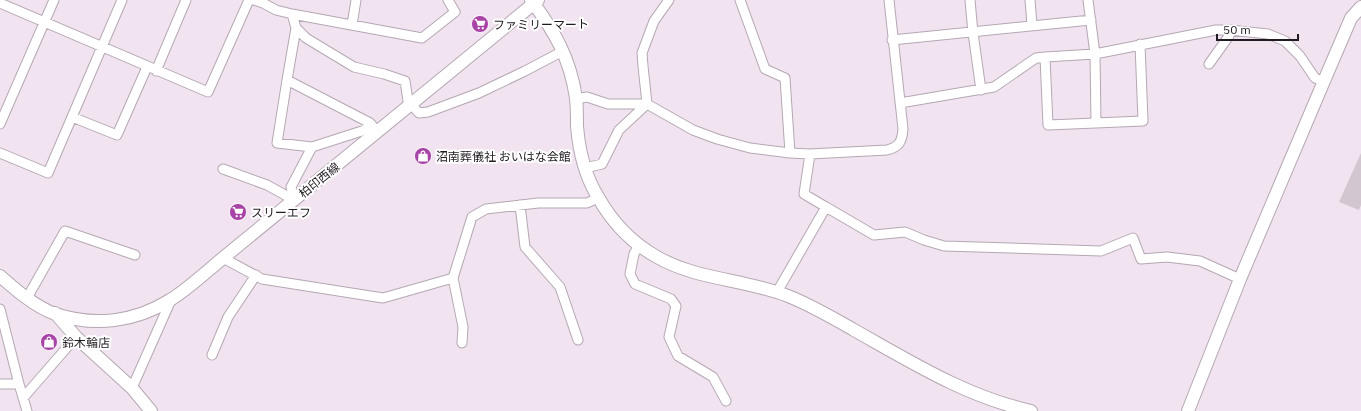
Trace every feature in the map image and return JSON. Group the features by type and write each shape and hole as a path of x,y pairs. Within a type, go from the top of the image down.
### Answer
{"street":[{"path":"0,124 54,0"},
{"path":"0,153 48,173 122,0"},
{"path":"72,117 118,136 186,0"},
{"path":"0,3 151,69 208,92 249,0"},
{"path":"254,0 276,10 292,14 422,38 455,12 448,0"},
{"path":"352,25 356,0"},
{"path":"647,104 642,54 654,21 669,0"},
{"path":"740,0 765,69 785,78 790,153"},
{"path":"576,99 587,97 608,104 647,104 678,122 716,139 750,148 810,154 887,150 895,148 902,138 900,103 892,40 889,0"},
{"path":"970,0 981,90"},
{"path":"1030,0 1032,25"},
{"path":"1088,0 1095,54 1096,123"},
{"path":"534,1 563,50 571,75 576,99 579,142 589,180 598,198 609,214 619,226 640,245 656,256 678,267 701,275 752,284 777,292 815,309 927,370 978,395 1005,405 1030,411"},
{"name":"柏印西線","path":"0,276 27,298 55,313 73,318 88,320 123,320 138,316 171,300 294,200 374,127 412,104 534,1"},
{"path":"1188,411 1240,279 1324,81 1351,18 1361,7"},
{"path":"292,14 296,28 278,143 312,148 374,127"},
{"path":"892,40 1090,20"},
{"path":"296,28 306,38 354,67 384,74 404,81 408,101 419,113 428,112 479,93 525,71 563,50"},
{"path":"900,103 994,87 1036,58 1095,54 1216,30 1268,34 1285,41 1300,56 1315,78 1324,81"},
{"path":"1209,64 1229,36 1230,30"},
{"path":"1045,57 1048,124 1143,121 1140,44"},
{"path":"287,80 374,127"},
{"path":"585,168 602,164 619,130 647,104"},
{"path":"294,200 291,187 312,148"},
{"path":"810,154 804,194 874,235 905,232 944,246 1101,251 1133,238 1141,259 1166,257 1200,261 1240,279"},
{"path":"223,169 267,185 294,200"},
{"path":"462,343 463,327 453,278 472,217 486,209 538,203 587,203 598,198"},
{"path":"520,205 525,247 560,287 578,340"},
{"path":"777,292 826,207"},
{"path":"27,298 64,232 134,255"},
{"path":"640,245 634,254 630,274 634,284 671,299 676,306 669,337 678,356 713,377 726,401"},
{"path":"223,258 262,278 383,298 453,278"},
{"path":"212,355 228,317 256,275"},
{"path":"132,388 171,300"},
{"path":"0,309 27,411"},
{"path":"55,313 76,337 132,388 151,411"},
{"path":"23,398 76,337"},
{"path":"0,384 19,384"}],"building":[{"path":"1361,153 1361,205 1359,210 1339,202"}],"place":[{"name":"ファミリーマート","path":"480,24"},
{"name":"沼南葬儀社 おいはな会館","path":"423,156"},
{"name":"スリーエフ","path":"238,212"},
{"name":"鈴木輪店","path":"49,342"}]}
